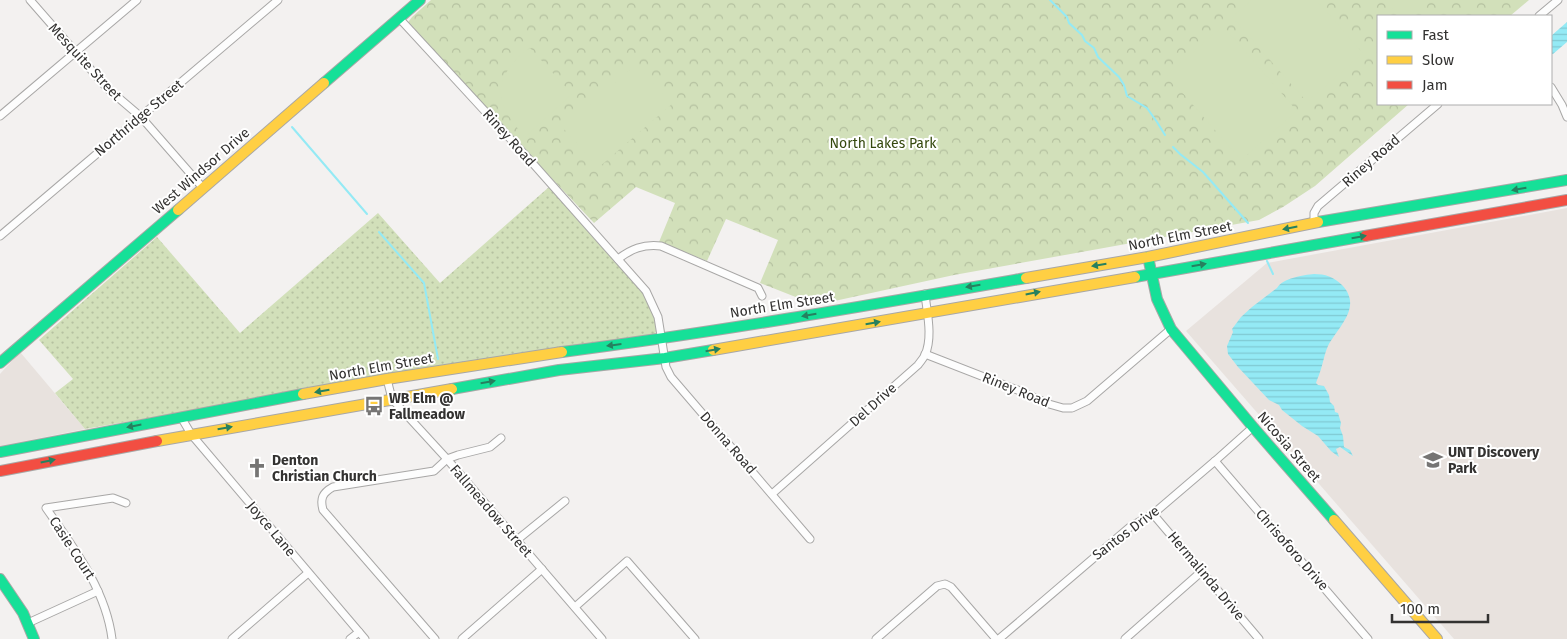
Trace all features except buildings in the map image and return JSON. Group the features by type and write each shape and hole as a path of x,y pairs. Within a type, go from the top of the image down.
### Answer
{"main road":[{"name":"West Windsor Drive","path":"0,363 420,0"},
{"name":"North Elm Street","path":"0,452 182,416 387,379 797,317 1148,257 1314,223 1567,180"},
{"path":"0,471 191,434 559,370 665,358 1567,200"},
{"name":"Nicosia Street","path":"1148,257 1150,274 1157,298 1171,329 1253,427 1437,639"},
{"path":"0,579 28,623 34,639"}],"street":[{"name":"Mesquite Street","path":"30,0 107,88 141,117 202,188"},
{"path":"0,116 137,0"},
{"name":"Northridge Street","path":"0,236 278,0"},
{"path":"1540,15 1558,0"},
{"name":"Riney Road","path":"399,18 482,107 643,288 650,298 658,317 662,338"},
{"path":"1552,89 1567,117"},
{"name":"Riney Road","path":"1314,223 1314,213 1318,206 1437,105"},
{"path":"618,259 630,250 641,246 661,246 758,288 762,296"},
{"path":"926,294 929,328 926,354"},
{"name":"Riney Road","path":"926,354 1049,404 1063,408 1072,408 1087,401 1171,329"},
{"name":"Donna Road","path":"662,338 667,370 677,384 810,539"},
{"name":"Del Drive","path":"772,494 911,372 926,354"},
{"name":"Fallmeadow Street","path":"387,379 392,399 447,459 602,639"},
{"name":"Joyce Lane","path":"182,416 191,434 365,639"},
{"name":"Santos Drive","path":"997,639 1130,528 1154,514 1253,427"},
{"path":"435,639 323,510 321,496 333,487 434,471 447,459 490,447 501,438"},
{"name":"Chrisoforo Drive","path":"1215,462 1368,639"},
{"name":"Casie Court","path":"112,639 98,591 46,508 113,498 126,503"},
{"path":"517,540 566,501"},
{"name":"Hermalinda Drive","path":"1154,514 1256,638"},
{"path":"575,607 627,561 695,639"},
{"path":"462,639 542,570"},
{"path":"1126,639 1202,572"},
{"path":"232,639 308,573"},
{"path":"876,639 937,586 945,584 951,587 997,639"},
{"path":"28,623 98,591"},
{"path":"350,639 359,632"}],"shaded area":[{"name":"UNT Discovery Park","path":"1567,208 1567,639 1454,639 1186,331 1267,263"},
{"path":"20,352 85,429 0,446 0,374"}],"green space":[{"name":"North Lakes Park","path":"431,0 1529,0 1511,15 1377,15 1377,105 1408,105 1315,186 1259,220 954,275 816,305 760,283 778,240 726,219 707,261 659,242 675,203 636,187 594,223 406,25"},
{"path":"1252,0 1316,0 1363,53 1307,102 1232,17"},
{"path":"1385,0 1427,0 1409,15 1398,15"},
{"path":"1223,26 1297,111 1241,160 1167,75"},
{"path":"530,48 572,94 525,137 512,121 503,104 501,86 510,67 519,56"},
{"path":"636,64 672,104 598,168 563,128"},
{"path":"549,187 644,293 656,316 657,328 655,334 510,355 85,429 55,393 73,379 39,340 157,237 240,333 378,213 440,283"}],"water":[{"path":"1567,22 1567,42 1553,54 1552,35"},
{"path":"1314,274 1329,276 1339,282 1348,293 1350,301 1347,317 1328,346 1316,383 1324,386 1329,395 1330,402 1334,406 1335,412 1338,413 1341,423 1340,428 1344,447 1350,450 1353,456 1340,447 1336,449 1339,457 1331,451 1318,436 1302,426 1282,410 1279,405 1269,400 1228,354 1227,346 1233,332 1232,329 1241,317 1288,279"}],"waterway":[{"path":"1050,0 1067,17 1069,23 1082,35 1085,41 1094,48 1098,57 1119,77 1124,85 1127,96 1147,108 1165,135"},
{"path":"292,127 367,214"},
{"path":"1173,147 1203,172 1248,223"},
{"path":"379,232 424,283 438,359"},
{"path":"1267,261 1273,274"}],"traffic: fast":[{"path":"324,83 420,0"},
{"path":"1318,222 1567,180"},
{"path":"0,363 178,210"},
{"path":"1135,277 1365,236"},
{"path":"1148,257 1157,299 1171,329 1334,520"},
{"path":"562,352 736,327 1026,278"},
{"path":"452,389 559,370 665,358 713,350"},
{"path":"0,452 303,394"},
{"path":"0,579 23,613 34,639"}],"traffic: slow":[{"path":"178,210 324,83"},
{"path":"1026,278 1148,257 1318,222"},
{"path":"713,350 1135,277"},
{"path":"303,394 562,352"},
{"path":"157,441 452,389"},
{"path":"1334,520 1437,639"}],"traffic: jam":[{"path":"1365,236 1567,200"},
{"path":"0,471 157,441"}],"place":[{"name":"WB Elm @ Fallmeadow","path":"374,406"},
{"name":"UNT Discovery Park","path":"1433,460"},
{"name":"Denton Christian Church","path":"257,468"}]}
